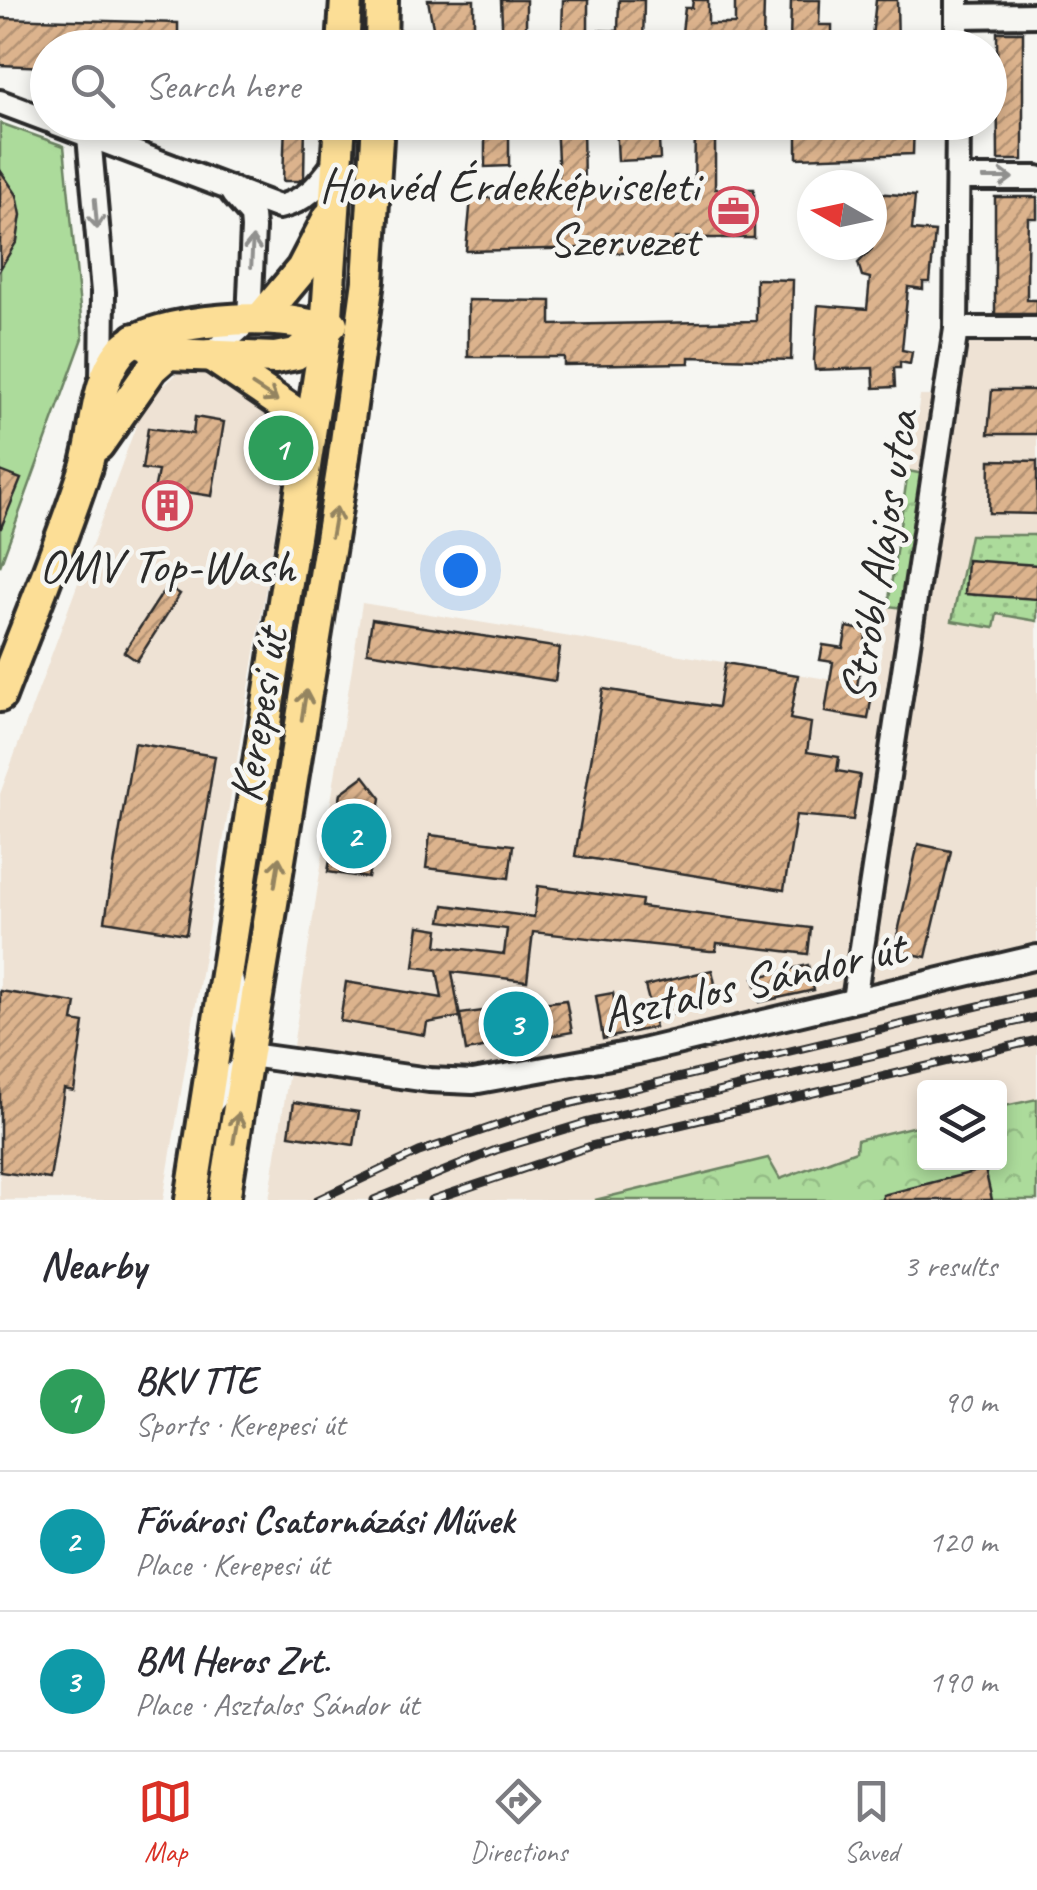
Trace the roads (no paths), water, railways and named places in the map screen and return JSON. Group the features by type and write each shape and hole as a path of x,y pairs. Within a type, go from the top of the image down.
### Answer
{"main road":[{"path":"344,30 346,0"},
{"path":"381,30 382,0"},
{"name":"Kerepesi út","path":"191,1200 326,331 339,140"},
{"name":"Kerepesi út","path":"224,1200 351,410 368,280 377,140"},
{"path":"255,320 302,268 335,206"},
{"path":"135,338 168,354 286,356 326,331 368,280"},
{"path":"0,696 88,460 102,394 114,362 135,338 178,327 255,320 297,322 326,331 337,353 351,410"},
{"path":"88,460 132,394 168,354"},
{"path":"210,356 291,410 310,440"}],"street":[{"path":"957,8 1037,15"},
{"path":"0,102 30,113"},
{"path":"89,140 103,292 102,394"},
{"path":"99,140 230,192 279,207 300,202 316,190 338,159"},
{"name":"Stróbl Alajos utca","path":"854,1000 956,329 958,140"},
{"path":"958,178 1037,178"},
{"path":"210,356 255,320 252,216 230,192"},
{"path":"103,292 116,318 135,338"},
{"path":"956,329 1037,329"},
{"name":"Asztalos Sándor út","path":"250,1056 473,1082 597,1060 1037,958"},
{"path":"207,1108 250,1056 230,968"}],"railway":[{"path":"317,1200 419,1152 539,1111 1037,992"},
{"path":"374,1200 496,1150 585,1123 1037,1017"},
{"path":"431,1200 591,1146 1037,1040"}],"place":[{"name":"Honvéd Érdekképviseleti Szervezet","path":"734,212"},
{"name":"BKV TTE","path":"281,448"},
{"name":"OMV Top-Wash","path":"167,505"},
{"name":"Fővárosi Csatornázási Művek","path":"354,836"},
{"name":"BM Heros Zrt.","path":"516,1024"}]}
